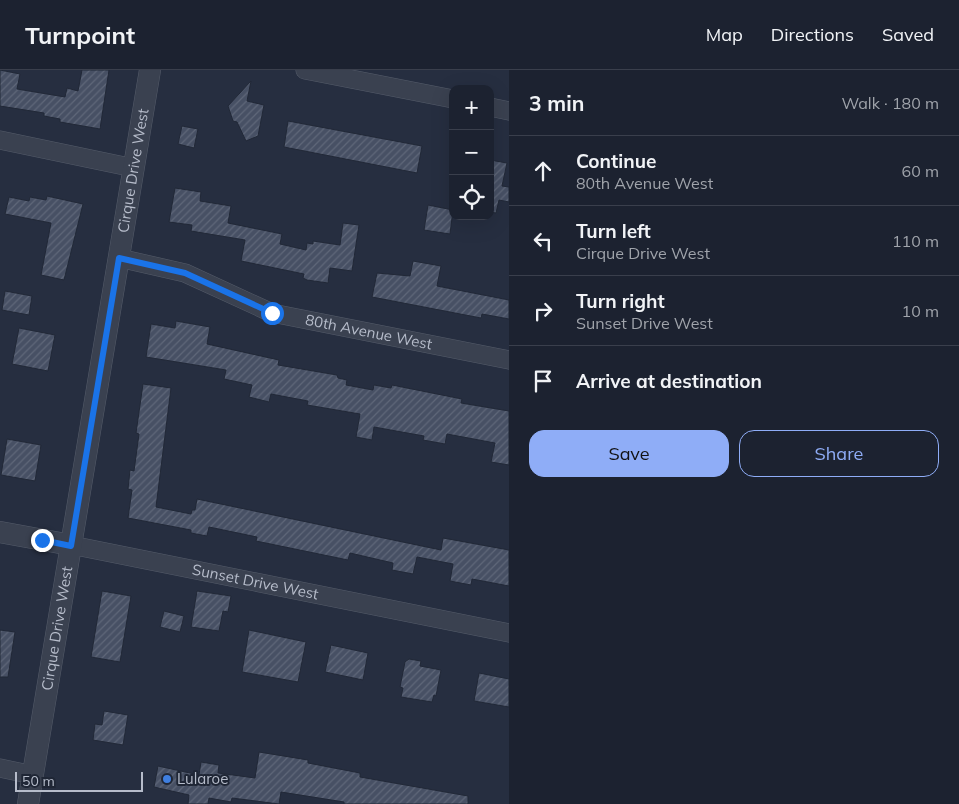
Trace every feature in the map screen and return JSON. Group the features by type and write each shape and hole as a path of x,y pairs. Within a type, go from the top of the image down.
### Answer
{"street":[{"name":"Cirque Drive West","path":"28,804 150,70"},
{"path":"306,70 449,98"},
{"path":"494,108 509,110"},
{"path":"0,140 134,168"},
{"name":"80th Avenue West","path":"119,258 185,273 272,313 509,360"},
{"name":"Sunset Drive West","path":"0,532 509,633"},
{"path":"0,768 33,774"}],"building":[{"path":"0,70 20,74 17,89 65,97 67,88 78,91 82,70 109,70 100,129 60,122 60,119 44,116 44,113 0,106"},
{"path":"251,81 247,101 264,105 258,136 246,141 237,122 233,121 228,106"},
{"path":"288,121 422,146 417,173 284,147"},
{"path":"182,126 198,129 194,148 178,144"},
{"path":"494,161 507,163 502,186 509,187 509,202 499,200 496,213 494,213"},
{"path":"175,188 201,192 200,201 231,206 228,223 282,234 280,244 306,250 307,243 313,244 313,241 340,245 343,223 359,225 352,271 330,268 328,283 307,280 303,278 304,274 241,261 245,240 191,231 192,225 169,222"},
{"path":"47,196 83,204 64,280 41,275 51,223 5,214 9,197 29,201 30,197 46,200"},
{"path":"428,205 449,209 449,220 452,220 450,234 424,230"},
{"path":"413,261 441,266 437,286 509,300 509,319 482,314 481,318 372,297 377,273 410,276"},
{"path":"5,291 32,296 29,315 2,310"},
{"path":"176,321 210,327 207,344 279,360 278,365 337,375 338,378 347,380 346,385 373,390 374,385 391,388 392,385 462,399 461,403 509,411 509,465 491,462 495,443 447,434 445,444 423,440 424,436 374,427 372,440 356,437 360,414 307,405 308,401 271,394 269,402 249,397 252,385 224,379 226,370 146,357 151,324 175,328"},
{"path":"19,328 55,335 48,371 12,364"},
{"path":"143,384 171,388 156,507 191,514 192,510 195,510 197,499 441,550 443,538 509,550 509,586 472,579 471,585 450,581 453,564 417,557 413,574 392,570 393,563 350,553 348,560 256,541 257,537 209,527 207,536 191,533 191,530 128,518 132,490 128,489 130,470 134,471 139,434 136,433"},
{"path":"7,439 41,445 35,481 1,475"},
{"path":"102,591 131,596 120,662 91,657"},
{"path":"197,591 231,596 228,612 223,611 219,631 191,627"},
{"path":"164,611 184,616 180,632 160,627"},
{"path":"0,630 15,632 8,677 0,677"},
{"path":"249,630 306,642 298,682 242,672"},
{"path":"331,645 368,653 363,680 325,672"},
{"path":"409,659 421,661 420,666 441,670 436,696 434,695 432,702 401,697 403,688 400,687 405,662"},
{"path":"479,673 509,679 509,707 474,701"},
{"path":"104,711 128,715 123,745 93,740 95,724 102,725"},
{"path":"259,752 308,760 308,763 360,773 360,777 468,796 468,804 344,804 344,802 281,792 279,804 232,798 231,802 209,798 208,804 188,804 189,795 154,787 158,766 199,775 201,762 219,765 218,773 255,778"}],"place":[{"name":"Lularoe","path":"167,779"}],"route":[{"path":"42,540 71,546 119,258 185,273 272,313"}]}
